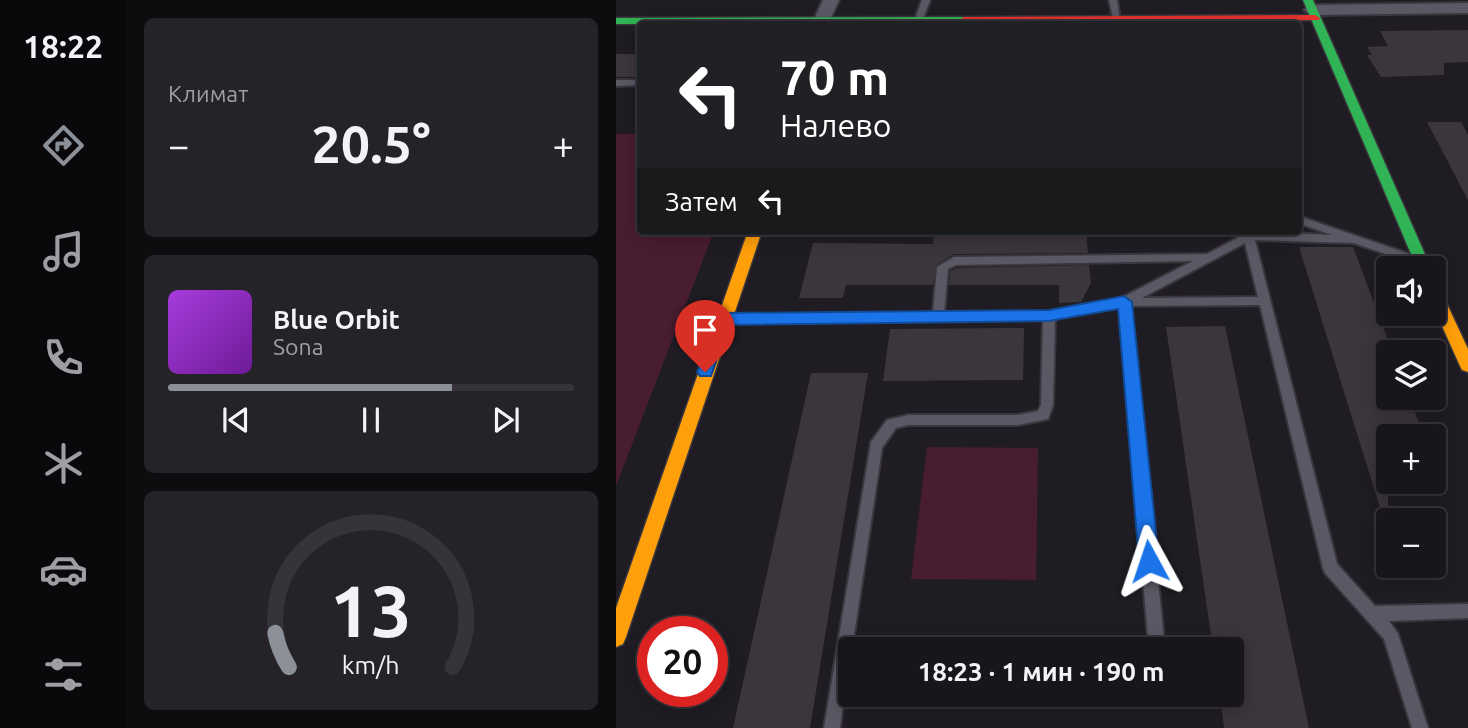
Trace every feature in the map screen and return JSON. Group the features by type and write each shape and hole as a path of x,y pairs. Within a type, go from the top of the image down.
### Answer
{"street":[{"path":"821,21 831,0"},
{"path":"854,21 1117,18 1189,21 1312,9 1468,8"},
{"path":"1312,9 1418,256"},
{"path":"616,21 637,21"},
{"path":"616,637 754,235"},
{"path":"1446,307 1459,325 1468,366"}],"lane":[{"path":"919,19 926,0"},
{"path":"1113,0 1117,18"},
{"path":"616,82 637,83"},
{"path":"1302,220 1399,256"},
{"path":"1124,302 1246,235"},
{"path":"1248,235 1330,568 1390,634 1398,652 1420,728"},
{"path":"1270,235 1356,239"},
{"path":"938,316 943,267 954,261 1210,257"},
{"path":"723,319 1049,316 1124,302 1265,301"},
{"path":"1124,302 1156,637"},
{"path":"850,637 876,446 882,434 892,424 908,421 1018,420 1043,415 1047,405 1049,316"},
{"path":"1371,614 1468,611"},
{"path":"832,728 838,701"}],"shaded area":[{"path":"616,134 637,134 637,235 712,235 616,486"},
{"path":"927,447 1038,448 1036,580 911,579"}],"building":[{"path":"1468,30 1468,62 1444,63 1444,75 1381,77 1367,55 1372,55 1367,47 1388,46 1380,31"},
{"path":"616,54 637,54 637,77 616,77"},
{"path":"1427,122 1461,122 1468,135 1468,200"},
{"path":"934,235 1086,235 1088,253 954,254 936,265 933,285 846,285 843,298 799,298 813,243 933,244"},
{"path":"1299,247 1353,247 1376,308 1376,326 1383,326 1388,340 1376,340 1376,410 1414,410 1419,424 1376,424 1376,494 1388,494 1388,508 1380,508"},
{"path":"1089,265 1091,283 1081,302 1059,303 1059,285 949,285 950,271 957,268"},
{"path":"1225,326 1309,728 1224,728 1221,707 1244,707 1244,637 1211,637 1166,327"},
{"path":"1024,328 1023,380 883,381 890,329"},
{"path":"811,373 868,373 810,728 733,728"}],"traffic: fast":[{"path":"1308,0 1419,256"},
{"path":"616,21 964,20"}],"traffic: slow":[{"path":"616,637 754,235"},
{"path":"1446,318 1468,366"}],"traffic: jam":[{"path":"964,20 1315,18"}],"route":[{"path":"705,372 723,319 1049,316 1124,302 1149,561"}]}
